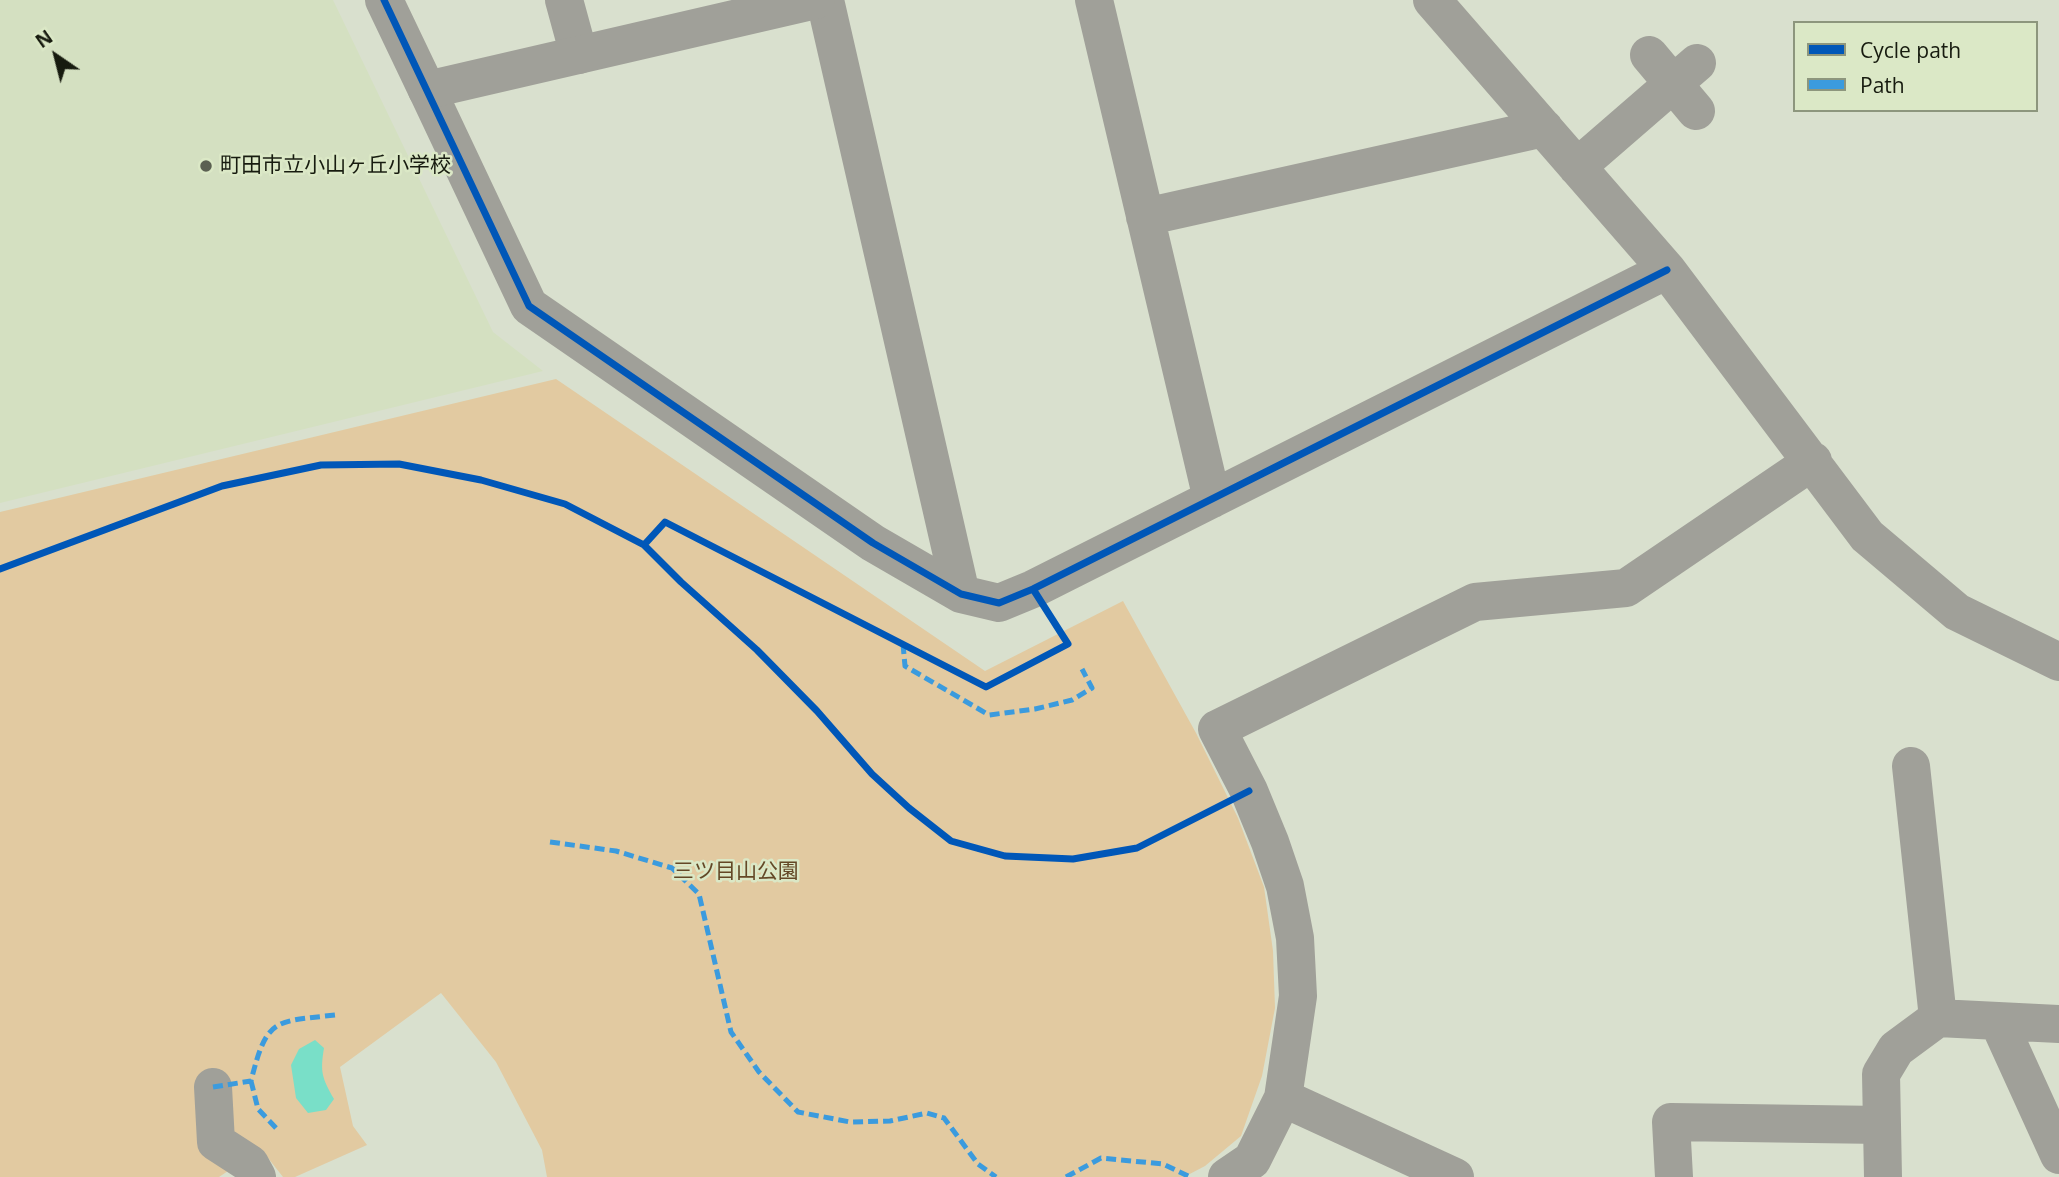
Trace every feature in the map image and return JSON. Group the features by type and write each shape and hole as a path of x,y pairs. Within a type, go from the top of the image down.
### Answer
{"street":[{"path":"384,0 529,306 873,543 961,594 999,603 1033,589 1667,270"},
{"path":"564,0 579,55"},
{"path":"427,90 817,0"},
{"path":"825,0 961,594"},
{"path":"1094,0 1212,499"},
{"path":"1433,0 1667,270 1867,536 1957,612 2059,662"},
{"path":"1577,167 1679,78"},
{"path":"1145,217 1544,128"},
{"path":"1227,1177 1252,1160 1283,1098 1298,996 1295,938 1285,886 1249,791 1217,729 1475,601 1626,588 1813,461"},
{"path":"1911,766 1938,1018"},
{"path":"1883,1177 1881,1074 1896,1049 1938,1018 2059,1024"},
{"path":"1998,1021 2059,1155"},
{"path":"213,1087 216,1142 250,1164 257,1177"},
{"path":"1283,1098 1455,1177"},
{"path":"1674,1177 1671,1122 1882,1125"}],"shaded area":[{"name":"町田市立小山ヶ丘小学校","path":"0,0 333,0 493,332 543,371 0,503"}],"green space":[{"name":"三ツ目山公園","path":"556,379 985,671 1123,601 1196,733 1238,818 1264,887 1273,951 1275,1008 1262,1076 1241,1136 1205,1166 1184,1177 547,1177 542,1150 496,1062 441,993 340,1067 353,1126 367,1145 295,1177 283,1177 261,1149 219,1177 0,1177 0,512"}],"water":[{"path":"315,1040 324,1048 323,1075 334,1099 326,1110 308,1113 296,1098 291,1065 299,1049"}],"marked path":[{"path":"903,644 905,666 989,715 1035,709 1072,700 1092,688 1082,669"},
{"path":"550,842 616,851 672,868 699,894 731,1032 759,1072 798,1112 850,1122 890,1121 927,1113 944,1118 978,1164 996,1177"},
{"path":"213,1087 251,1081 262,1045 276,1027 298,1019 335,1015"},
{"path":"251,1081 258,1109 277,1129"},
{"path":"1066,1177 1101,1158 1163,1164 1190,1177"}],"cycle path":[{"path":"384,0 529,306 873,543 961,594 999,603 1033,589 1667,270"},
{"path":"0,569 222,486 321,465 399,464 481,480 565,504 644,545 757,650 817,711 872,774 951,841 1005,856 1073,859 1137,848 1249,791"},
{"path":"644,545 665,522 986,687 1068,644 1033,589"}],"place":[{"name":"町田市立小山ヶ丘小学校","path":"206,166"}]}
